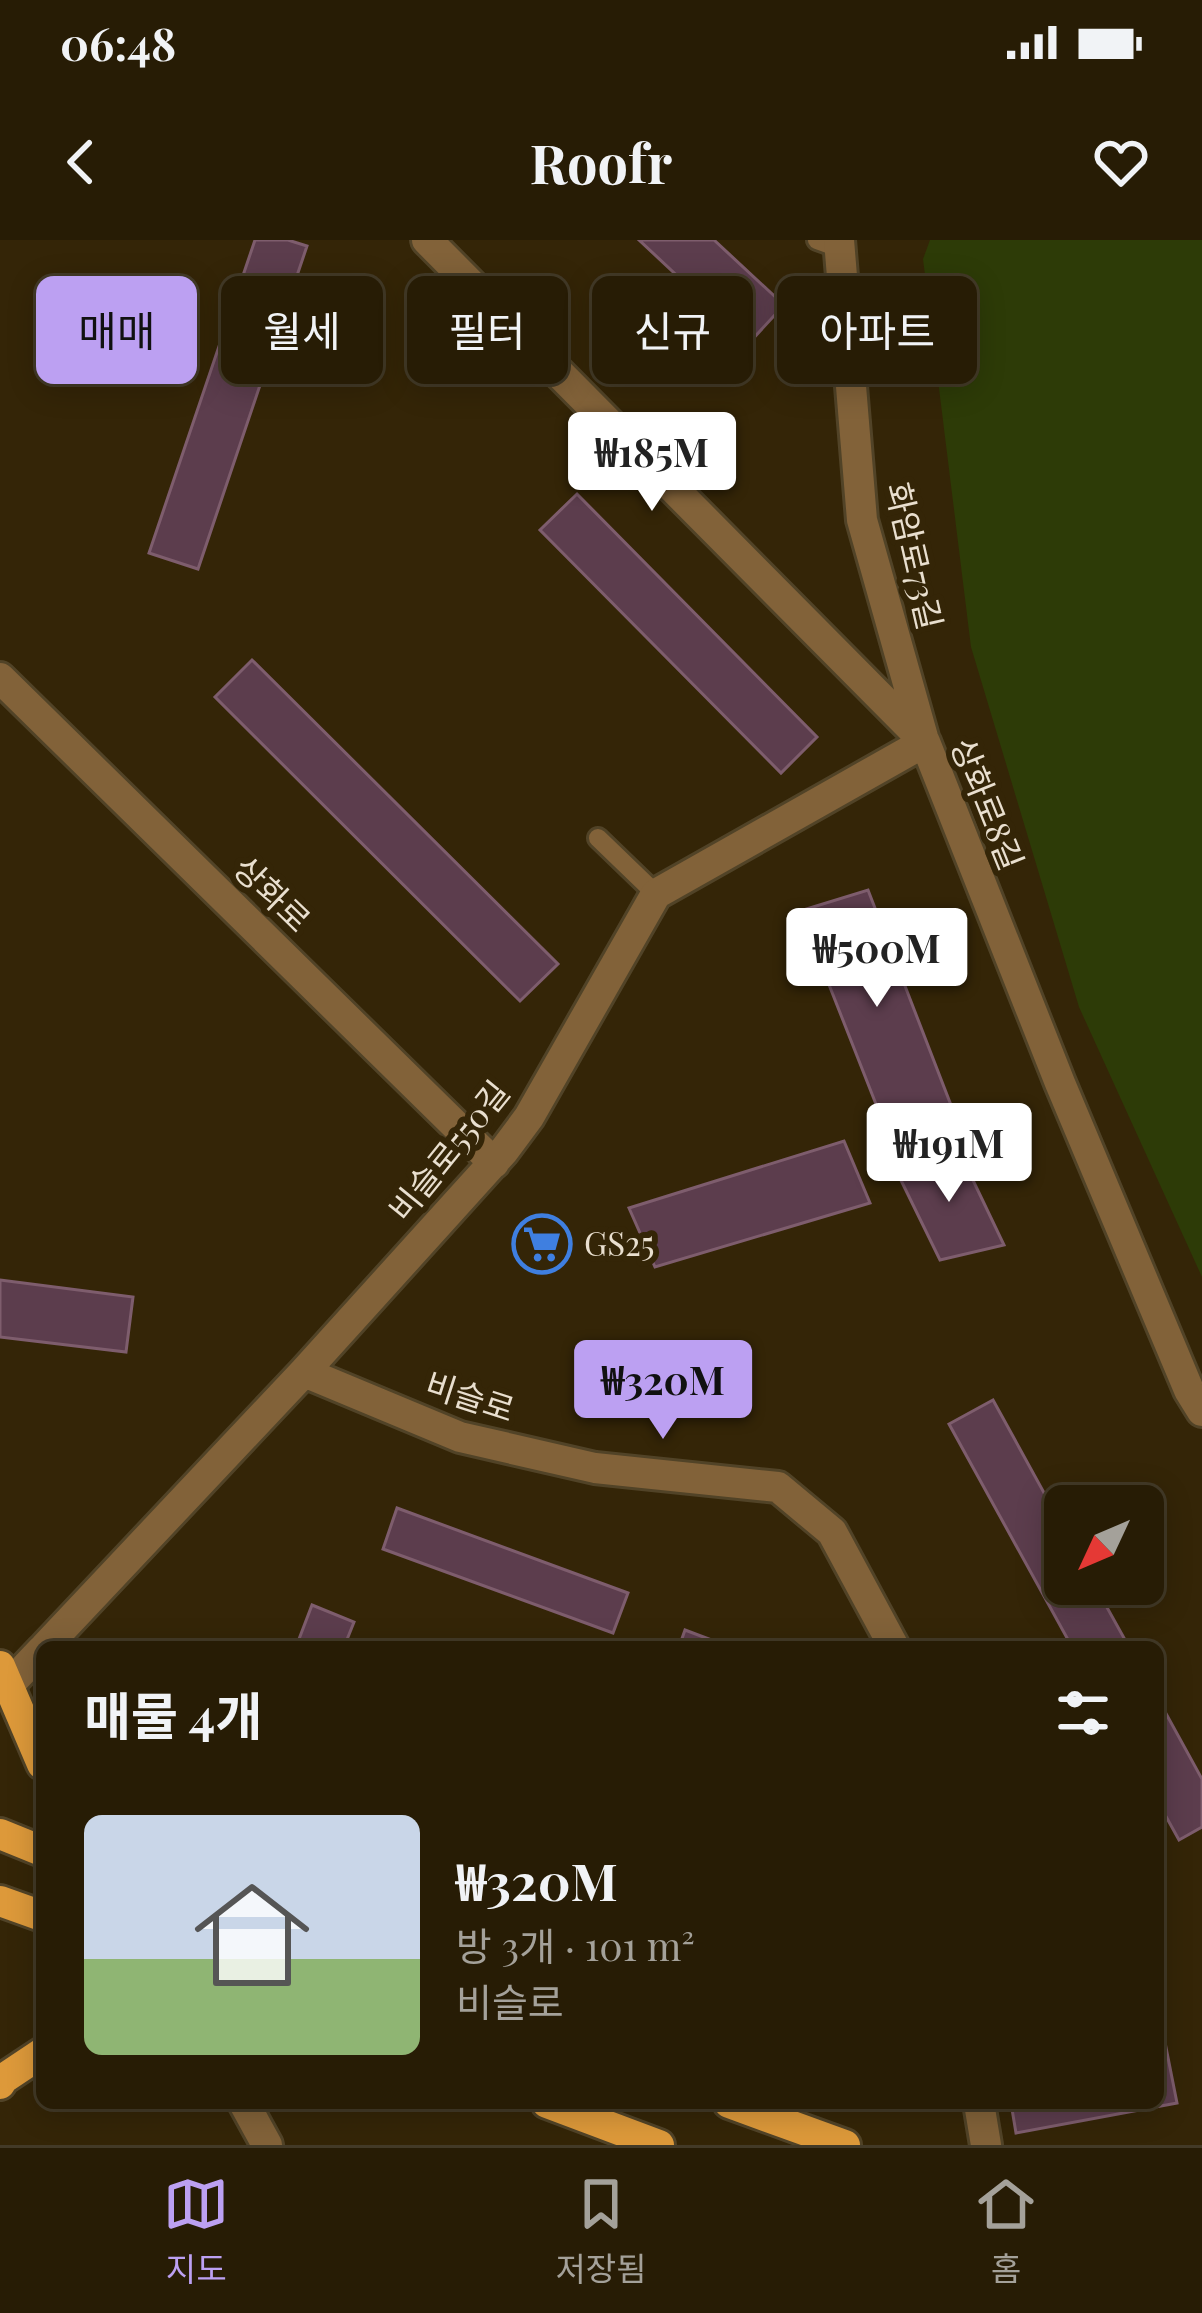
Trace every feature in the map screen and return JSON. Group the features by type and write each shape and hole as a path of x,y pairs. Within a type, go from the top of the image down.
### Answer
{"main road":[{"path":"4,1676 36,1750"},
{"path":"0,1834 36,1849"},
{"path":"0,1901 36,1914"},
{"path":"0,2084 36,2057"},
{"path":"563,2109 659,2145"},
{"path":"746,2109 845,2145"}],"street":[{"name":"상화로8길","path":"427,240 925,742 1060,1083 1202,1411"},
{"name":"화암로73길","path":"832,243 862,520 925,742"},
{"name":"상화로","path":"0,678 494,1162"},
{"path":"656,894 925,742"},
{"name":"비슬로550길","path":"50,1641 494,1162 530,1117 656,894"},
{"name":"비슬로","path":"304,1372 460,1437 595,1468 778,1487 832,1532 891,1641"},
{"name":"비슬로550길","path":"4,1676 36,1653"},
{"path":"247,2109 267,2145"},
{"path":"981,2109 986,2145"}],"lane":[{"path":"598,838 656,894"}],"green space":[{"path":"930,240 1202,240 1202,1277 1079,1007 971,647 938,384 977,384 977,276 925,276 923,259"}],"building":[{"path":"255,240 288,240 307,246 297,276 243,276"},
{"path":"639,240 714,240 753,276 677,276"},
{"path":"753,276 777,298 777,313 753,339"},
{"path":"221,340 221,384 260,384 198,569 149,553"},
{"path":"577,494 817,737 781,773 540,530"},
{"path":"252,660 558,964 520,1001 215,697"},
{"path":"868,890 954,1113 885,1127 800,911"},
{"path":"844,1141 870,1203 655,1267 629,1208"},
{"path":"959,1151 1004,1245 940,1260 893,1164"},
{"path":"0,1280 133,1297 126,1352 0,1337"},
{"path":"993,1400 1044,1493 1044,1596 949,1424"},
{"path":"397,1508 628,1593 613,1633 383,1549"},
{"path":"312,1605 354,1622 346,1641 298,1641"},
{"path":"1049,1605 1106,1605 1126,1641 1069,1641"},
{"path":"685,1630 714,1641 681,1641"},
{"path":"1164,1710 1202,1779 1202,1827 1179,1840 1164,1813"},
{"path":"1164,2037 1177,2103 1164,2105"},
{"path":"1012,2109 1145,2109 1016,2133"}],"place":[{"name":"GS25","path":"542,1244"}]}
